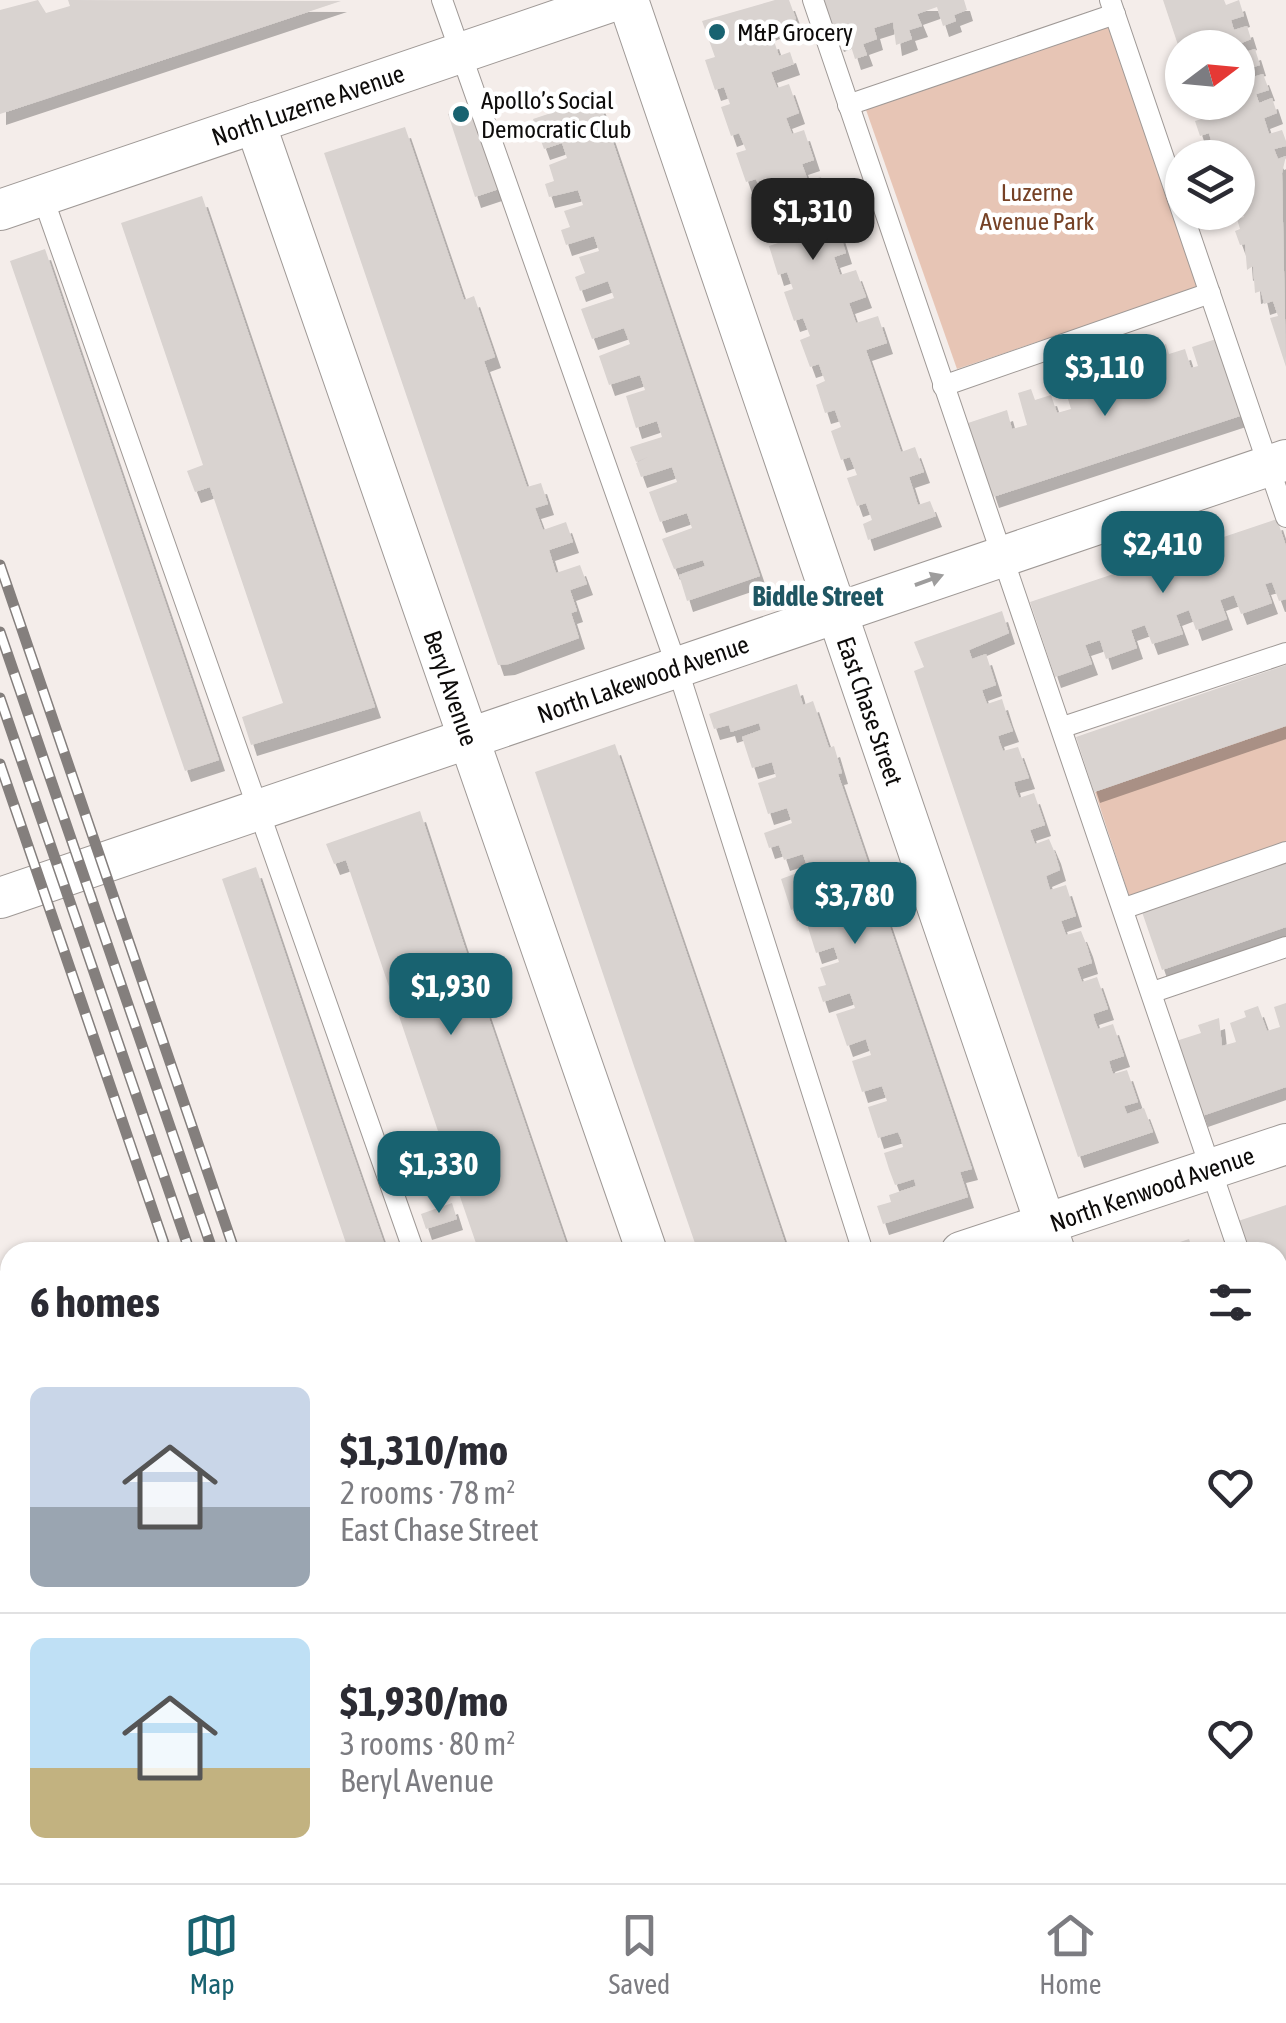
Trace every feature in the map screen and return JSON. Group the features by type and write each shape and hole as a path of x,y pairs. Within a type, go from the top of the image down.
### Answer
{"street":[{"name":"North Luzerne Avenue","path":"0,210 616,0"},
{"name":"East Chase Street","path":"628,0 1050,1239"},
{"name":"Beryl Avenue","path":"255,123 644,1242"},
{"name":"North Lakewood Avenue","path":"0,898 1278,463"},
{"name":"North Kenwood Avenue","path":"1050,1239 1210,1170 1286,1144"}],"lane":[{"path":"442,0 677,668 860,1242"},
{"path":"813,0 943,386 1064,726 1235,1242"},
{"path":"848,105 1112,7 1210,293 1278,463 1286,518"},
{"path":"42,195 410,1242"},
{"path":"943,386 1210,293"},
{"path":"1064,726 1286,653"},
{"path":"1124,908 1286,852"},
{"path":"1153,992 1286,947"}],"green space":[{"name":"Luzerne Avenue Park","path":"1111,24 1165,184 1165,230 1181,230 1200,287 957,369 865,107"},
{"path":"1286,726 1286,843 1129,896 1095,792"}],"building":[{"path":"38,0 46,13 70,6 68,0 341,1 0,114 0,10"},
{"path":"775,0 789,0 796,19 759,34 762,42 773,38 779,56 790,52 794,64 771,72 777,88 789,84 799,113 786,118 792,134 804,130 814,160 802,164 808,181 821,177 826,194 814,197 825,228 837,224 846,253 834,257 840,275 856,270 866,297 849,303 856,323 878,316 887,343 866,350 901,452 915,447 924,472 909,477 918,505 930,501 936,516 868,540 863,524 872,520 866,503 857,506 847,478 857,475 850,457 841,460 831,431 841,427 835,410 825,413 816,385 825,381 819,364 810,367 800,340 810,336 803,318 794,321 784,292 793,289 787,272 778,275 769,246 778,243 772,225 763,229 753,200 763,196 756,179 746,182 736,153 746,150 739,133 731,136 721,107 730,104 724,87 715,90 705,60 715,57 702,21"},
{"path":"824,0 964,0 967,10 954,15 956,21 943,26 937,7 917,14 922,26 909,30 912,39 896,45 893,22 874,28 877,39 863,44 867,55 855,59 848,37 838,41"},
{"path":"1163,0 1224,0 1226,5 1239,0 1244,16 1231,20 1234,30 1173,30"},
{"path":"1263,74 1269,90 1256,94 1259,103 1272,98 1277,113 1264,118 1269,134 1282,130 1286,141 1286,146 1274,149 1278,159 1286,156 1282,173 1286,367 1270,318 1278,316 1273,301 1264,304 1261,291 1255,293 1253,266 1247,270 1245,244 1240,245 1235,231 1255,230 1255,140 1211,140 1209,133 1200,136 1195,121 1255,120 1255,76"},
{"path":"595,89 760,576 687,601 679,575 705,566 703,560 674,569 662,539 692,528 687,513 660,522 649,492 677,482 672,467 641,477 636,463 648,457 636,462 630,447 662,437 657,421 636,428 626,396 645,390 640,375 609,385 599,356 630,344 624,328 592,339 581,309 614,298 608,281 580,291 575,277 585,273 579,257 599,251 594,236 566,245 561,230 570,227 564,211 583,205 578,190 549,197 545,184 554,181 549,165 567,158 562,143 544,149 533,119 551,113 548,104"},
{"path":"470,105 499,189 475,197 448,114"},
{"path":"405,127 464,300 474,296 495,357 484,361 527,487 541,483 548,504 535,508 543,530 566,522 573,542 549,550 556,573 580,565 587,584 570,590 577,611 571,613 579,638 509,664 498,665 324,153"},
{"path":"202,196 375,707 251,745 242,717 283,703 210,487 195,492 187,471 203,465 121,223"},
{"path":"45,249 219,760 185,771 10,261"},
{"path":"1216,339 1240,416 993,497 968,423 1007,410 1012,429 1027,425 1018,393 1031,389 1035,400 1051,395 1057,413 1071,409 1062,379 1074,375 1077,385 1078,376 1092,372 1101,400 1116,395 1109,368 1122,364 1126,369 1124,362 1136,358 1146,383 1160,378 1151,348 1166,344 1169,354 1185,349 1191,368 1198,366 1192,347"},
{"path":"1277,519 1286,546 1286,599 1279,601 1272,582 1265,584 1272,603 1241,614 1234,595 1220,600 1227,619 1196,630 1189,610 1176,615 1183,634 1152,644 1145,625 1131,630 1137,648 1106,659 1100,640 1085,645 1092,664 1055,677 1030,602"},
{"path":"1002,611 1009,633 969,650 972,659 986,654 996,685 982,690 984,696 987,704 1002,699 1013,731 998,736 1000,743 1003,751 1018,747 1029,778 1014,782 1016,790 1019,798 1034,793 1045,825 1030,830 1035,844 1049,839 1055,853 1060,870 1046,876 1050,890 1066,885 1076,916 1061,921 1066,935 1081,931 1087,946 1092,963 1077,968 1082,982 1097,977 1108,1009 1093,1014 1098,1029 1113,1024 1124,1056 1109,1061 1113,1074 1127,1070 1138,1102 1124,1106 1127,1114 1144,1108 1153,1132 1078,1157 914,671 924,667 914,642"},
{"path":"1286,665 1286,726 1094,792 1076,737"},
{"path":"797,684 803,705 813,701 829,748 834,746 842,773 838,774 972,1169 960,1172 968,1197 883,1224 877,1206 891,1202 889,1195 916,1186 914,1179 895,1185 889,1169 884,1153 903,1147 901,1139 898,1132 878,1138 868,1107 887,1101 882,1086 862,1092 852,1061 871,1055 866,1039 847,1046 836,1014 855,1008 850,993 823,1002 818,987 826,985 820,968 839,962 834,947 816,953 806,921 824,915 819,901 791,910 781,879 808,869 803,854 784,860 779,845 769,848 764,833 792,823 787,808 768,814 758,783 776,777 772,762 752,768 742,737 761,730 759,723 731,732 729,725 714,729 709,714"},
{"path":"615,744 785,1242 695,1242 535,772"},
{"path":"420,811 566,1242 476,1242 446,1156 434,1160 427,1142 439,1134 346,860 334,864 326,844"},
{"path":"1286,862 1286,927 1162,970 1142,912"},
{"path":"256,867 384,1242 346,1242 222,879"},
{"path":"1286,1003 1286,1087 1202,1116 1176,1041 1201,1033 1198,1025 1219,1018 1222,1046 1236,1042 1230,1023 1246,1017 1244,1011 1258,1006 1267,1031 1280,1027 1274,1007"},
{"path":"452,1203 457,1219 426,1229 421,1214"},
{"path":"1286,1205 1286,1242 1245,1242 1238,1221"}],"railway":[{"path":"0,565 232,1242"},
{"path":"0,632 210,1242"},
{"path":"0,698 187,1242"},
{"path":"0,764 164,1242"}],"place":[{"name":"M&P Grocery","path":"717,32"},
{"name":"Apollo’s Social Democratic Club","path":"461,114"}],"district":[{"name":"Biddle Street","path":"818,596"}]}
